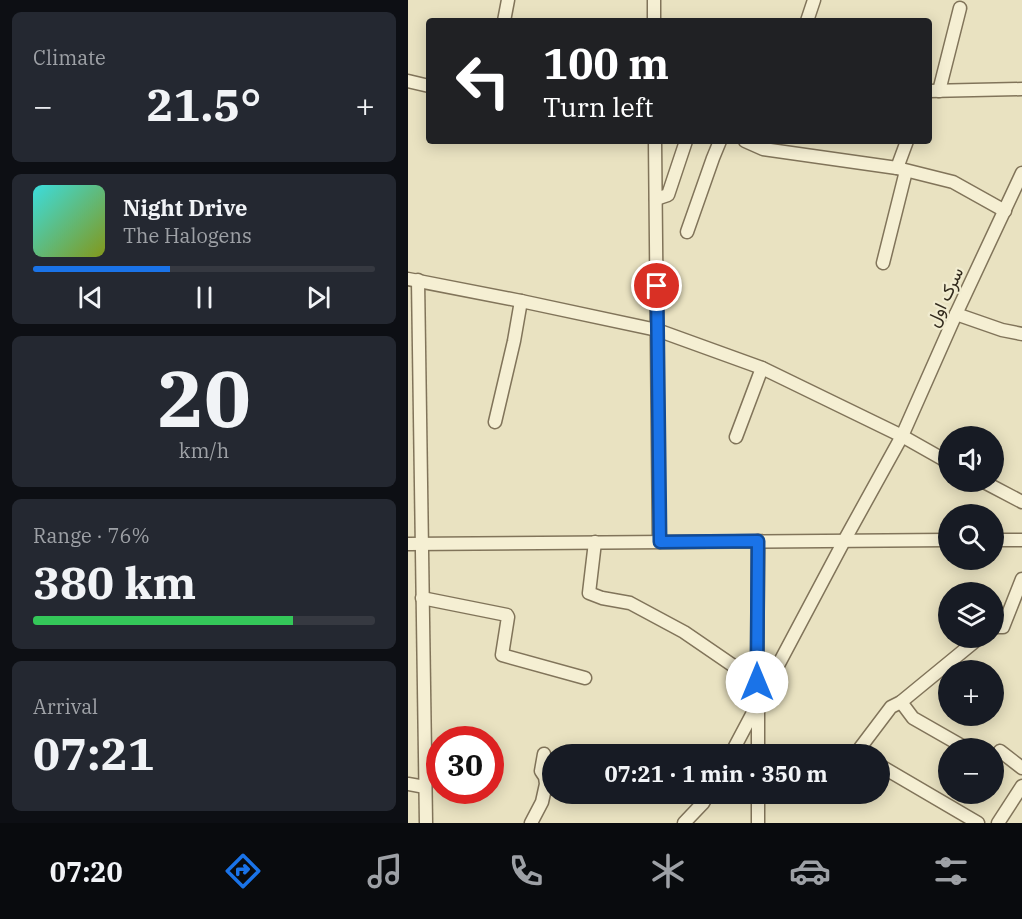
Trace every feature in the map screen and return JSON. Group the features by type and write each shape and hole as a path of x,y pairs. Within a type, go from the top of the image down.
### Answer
{"street":[{"path":"505,18 508,0"},
{"path":"654,0 654,18"},
{"path":"808,18 814,0"},
{"path":"960,8 934,91 1022,89"},
{"path":"408,81 426,85"},
{"path":"655,144 660,542"},
{"path":"656,199 668,195 685,144"},
{"path":"687,232 719,144"},
{"path":"883,263 906,144"},
{"path":"764,145 902,169 953,182 1005,211"},
{"name":"سرک اول","path":"737,744 902,436 1022,173"},
{"path":"426,823 422,543 413,280 657,330 762,368 902,436 938,456"},
{"path":"495,422 521,301"},
{"path":"956,314 1002,330 1022,334"},
{"path":"736,437 762,368"},
{"path":"1003,492 1022,502"},
{"path":"408,544 938,540"},
{"path":"1004,540 1022,540"},
{"path":"758,541 758,744"},
{"path":"595,542 589,593 630,603 684,632 757,682"},
{"path":"1004,624 1022,579"},
{"path":"422,598 507,615 502,655 585,678"},
{"path":"863,744 891,707 901,702 967,648"},
{"path":"901,702 913,718 948,738"},
{"path":"1004,754 1022,768"},
{"path":"890,771 978,823"},
{"path":"408,784 425,787"},
{"path":"998,823 1022,786"},
{"path":"531,823 542,802"},
{"path":"684,823 702,804"},
{"path":"758,804 758,823"}],"route":[{"path":"657,286 660,542 758,541 757,682"}]}
